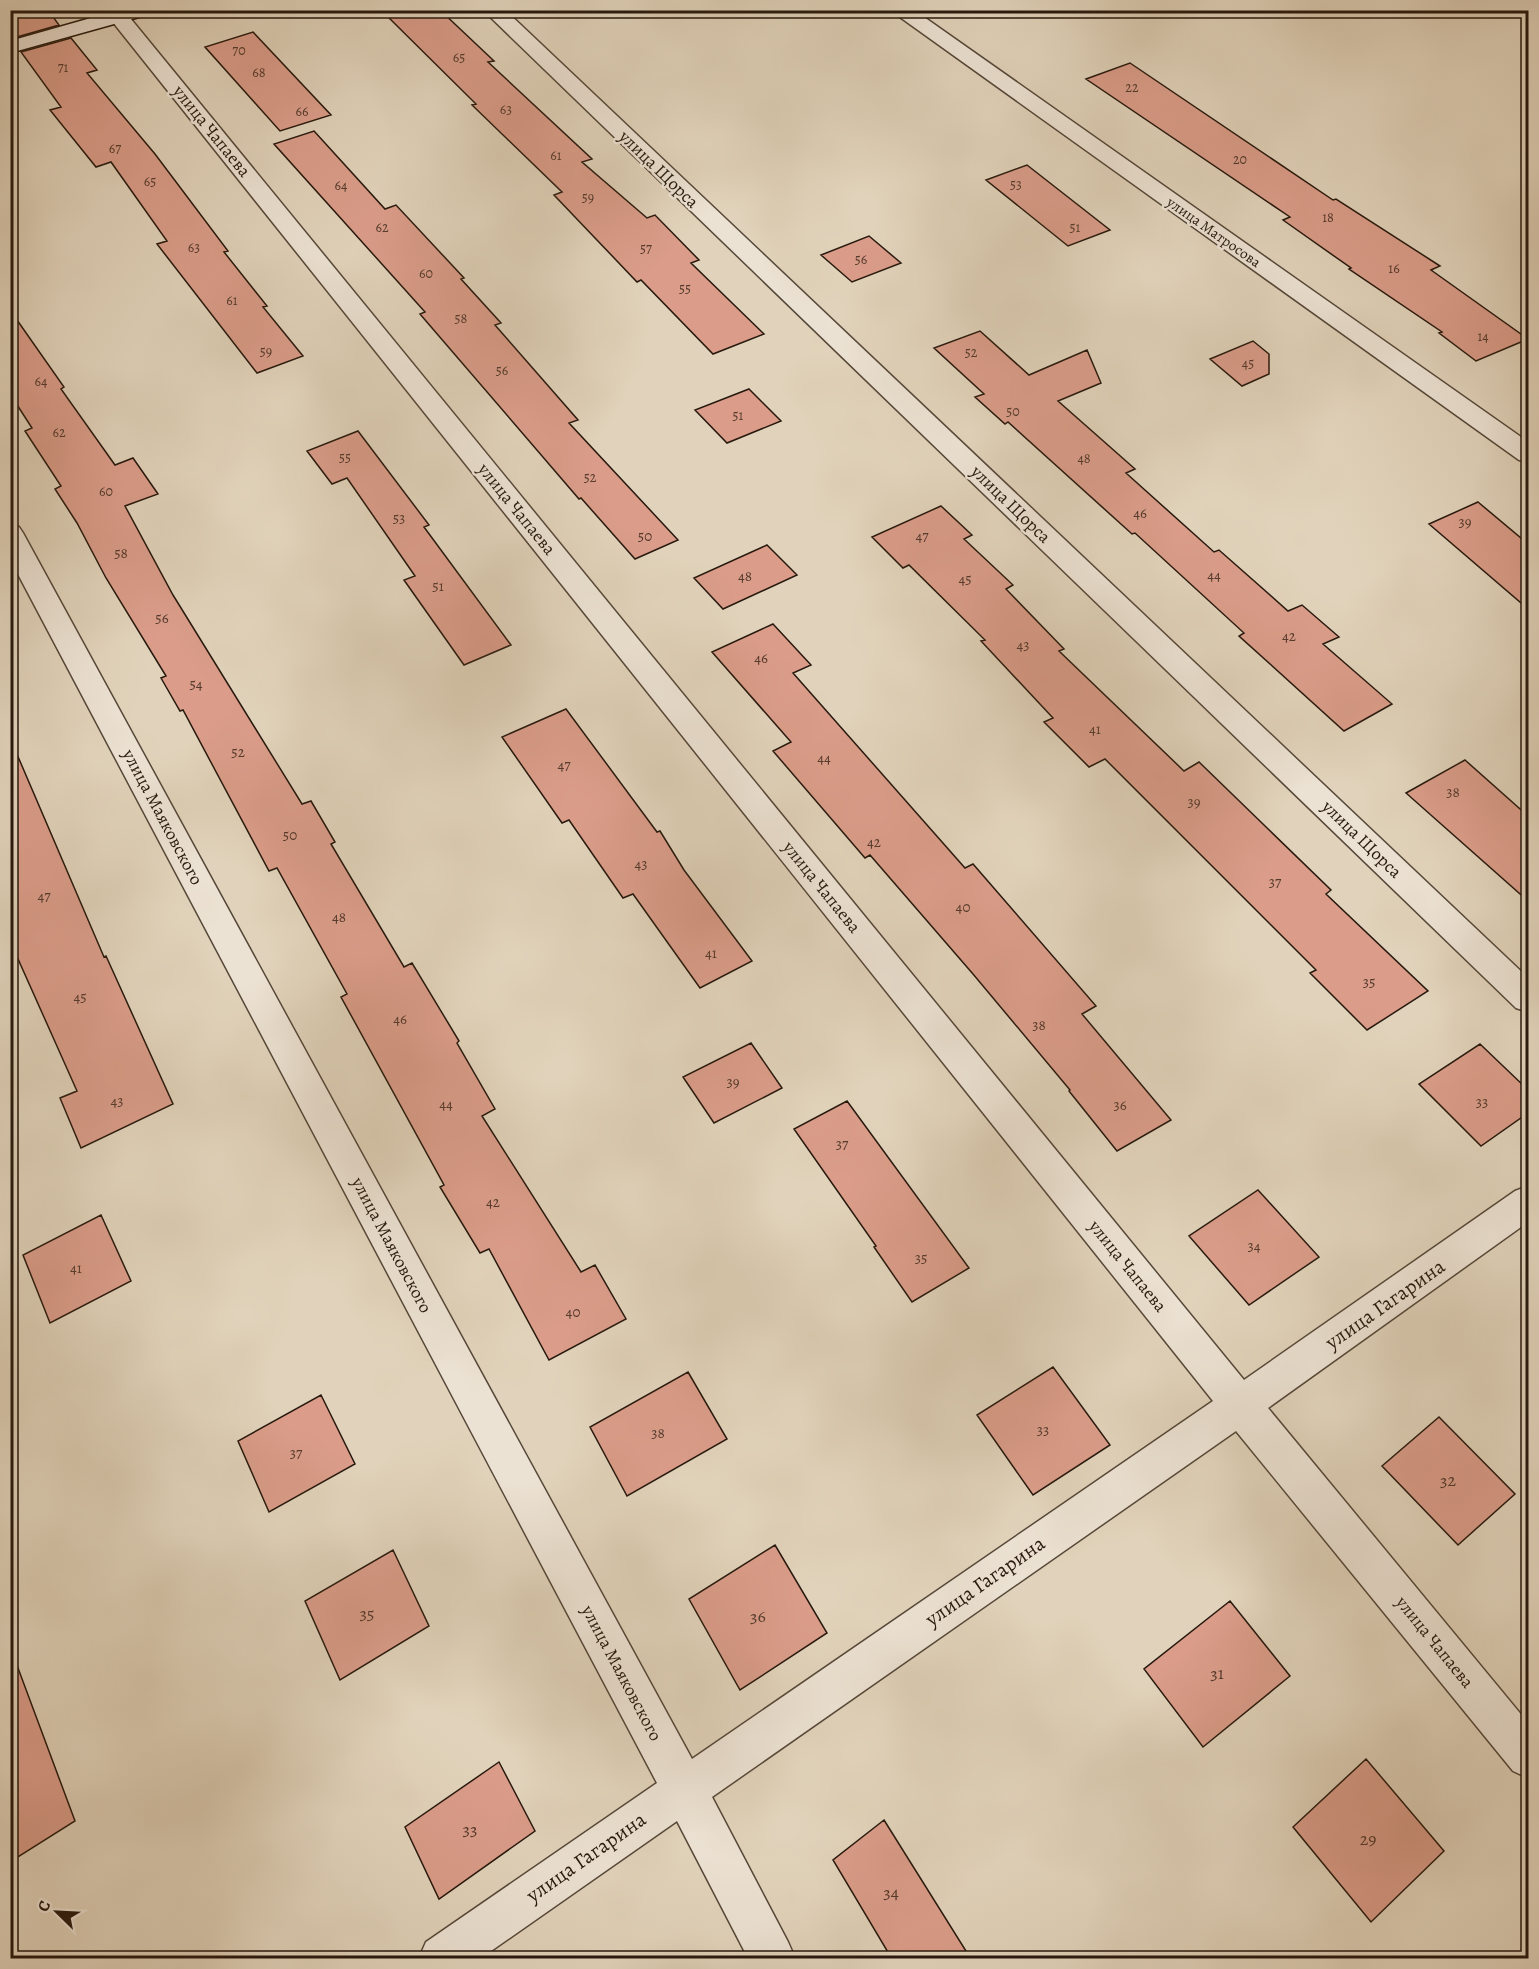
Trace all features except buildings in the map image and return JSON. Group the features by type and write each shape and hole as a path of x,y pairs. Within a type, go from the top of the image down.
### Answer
{"street":[{"name":"улица Щорса","path":"493,10 1528,998"},
{"name":"улица Матросова","path":"900,10 1528,454"},
{"path":"10,46 131,14"},
{"name":"улица Чапаева","path":"131,14 1240,1405 1528,1756"},
{"name":"улица Маяковского","path":"10,533 684,1789 772,1959"},
{"name":"улица Гагарина","path":"442,1959 1240,1405 1528,1202"}]}
